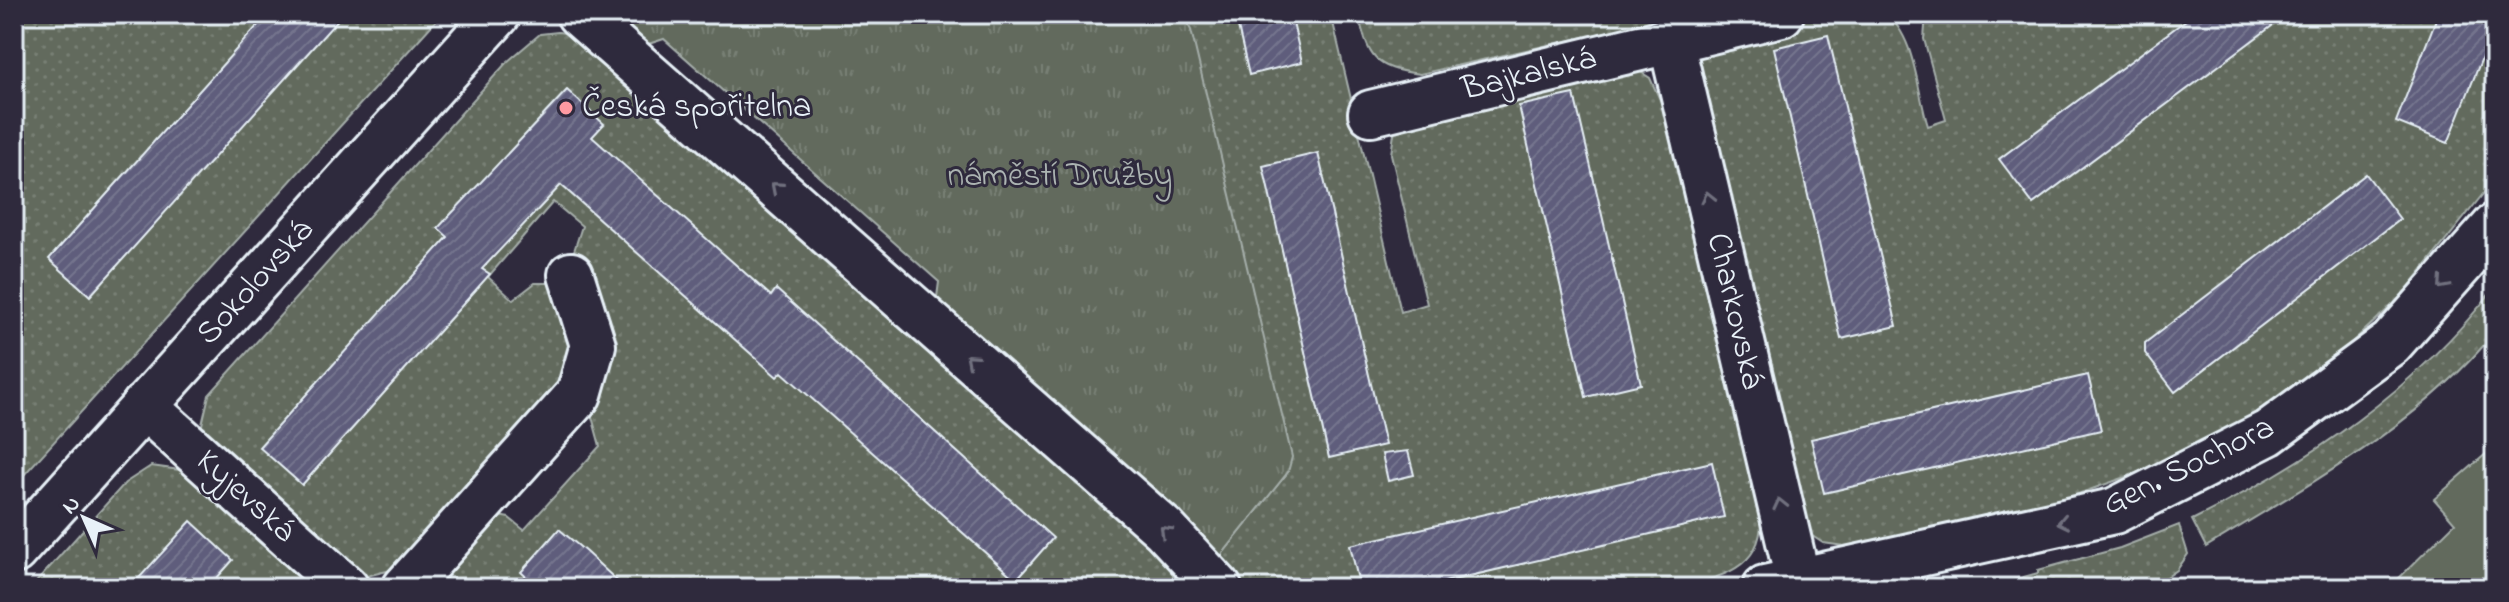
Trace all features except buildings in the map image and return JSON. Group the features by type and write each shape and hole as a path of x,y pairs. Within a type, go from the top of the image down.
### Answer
{"street":[{"name":"Sokolovská","path":"14,551 498,14"},
{"path":"579,14 1164,529 1219,588"},
{"name":"Bajkalská","path":"1371,113 1781,14"},
{"name":"Charkovská","path":"1671,41 1782,584"},
{"name":"Gen. Sochora","path":"1782,584 2114,511 2268,433 2391,343 2495,226"},
{"path":"405,588 579,394 593,345 571,275"},
{"name":"Kyjevská","path":"144,406 346,588"}],"green space":[{"path":"14,14 442,14 14,486"},
{"name":"náměstí Družby","path":"602,14 1182,14 1191,30 1292,457 1288,472 1212,567 935,312 939,282 664,39 636,48"},
{"path":"1182,14 1331,14 1401,312 1427,304 1391,154 1395,127 1633,67 1650,78 1669,119 1761,518 1760,536 1745,561 1720,576 1674,588 1230,588 1212,567 1288,472"},
{"path":"1358,14 1686,14 1420,74 1392,68 1376,58 1370,51"},
{"path":"1800,14 1885,14 1895,23 1909,50 1928,126 1946,120 1924,39 1926,14 2495,14 2495,179 2400,298 2328,364 2290,392 2188,453 2064,499 1851,547 1823,543 1800,528 1693,88 1698,55"},
{"path":"558,32 578,35 1139,530 1196,588 425,588 499,516 509,518 524,530 600,446 591,413 597,387 574,251 582,226 553,202 488,277 513,300 535,283 553,283 573,323 570,374 391,570 367,576 355,575 201,429 209,395 507,62 540,34"},
{"path":"2495,287 2495,332 2432,396 2360,452 2206,547 2192,520 2277,474 2357,421 2430,359"},
{"path":"2495,446 2495,588 2389,588 2455,523 2434,499"},
{"path":"151,466 180,470 193,477 316,588 31,588 125,483"},
{"path":"2179,525 2188,554 2177,570 2151,588 2013,588 2013,580 2038,573 2038,570 2120,548"}],"place":[{"name":"Česká spořitelna","path":"566,108"}]}
